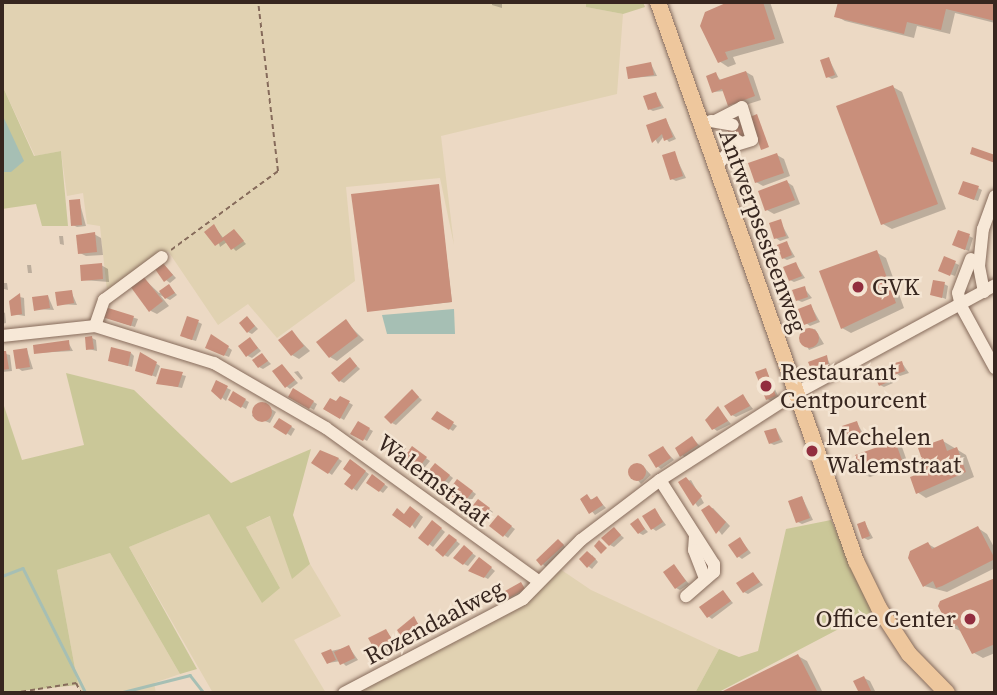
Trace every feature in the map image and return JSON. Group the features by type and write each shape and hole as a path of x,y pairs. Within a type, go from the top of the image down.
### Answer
{"main road":[{"name":"Antwerpsesteenweg","path":"658,2 707,121 716,167 856,561 879,608 909,654 947,693"}],"street":[{"path":"707,121 742,107 752,140 737,142 716,167"},
{"path":"707,121 733,125"},
{"path":"538,581 581,540 660,480 797,393 990,289 979,266 983,229 995,196"},
{"path":"95,326 104,300 162,257"},
{"path":"971,259 958,293 961,306 995,368"},
{"name":"Walemstraat","path":"2,336 95,326 214,363 326,428 538,581"},
{"path":"660,480 695,536 694,550 705,579 686,596"},
{"name":"Rozendaalweg","path":"344,693 523,599 538,581"}],"path":[{"path":"162,257 278,171 258,2"},
{"path":"13,693 76,683 81,693"}],"shaded area":[{"path":"2,2 586,2 586,7 623,14 617,94 441,136 454,245 440,178 346,187 355,281 277,338 248,304 218,325 168,251 107,291 100,226 87,224 83,193 67,196 61,151 35,156 2,85"},
{"path":"586,2 643,2 645,7 623,14 586,7"},
{"path":"2,85 34,156 61,151 68,226 42,226 36,204 2,209"},
{"path":"2,114 24,161 11,172 2,172"},
{"path":"454,309 455,334 387,334 382,315"},
{"path":"66,373 134,390 231,483 311,449 293,515 310,564 292,579 270,516 246,527 280,588 262,603 209,514 129,547 197,669 180,674 110,553 57,570 78,685 2,693 2,400 22,460 84,445"},
{"path":"209,514 280,588 246,527 271,516 292,578 310,564 341,616 294,640 326,693 213,693 129,547"},
{"path":"831,520 873,611 717,693 695,693 719,649 739,657 758,651 786,529"},
{"path":"110,553 180,674 154,683 156,693 81,693 78,685 57,570"},
{"path":"560,569 591,590 719,649 695,693 353,693 500,616"}],"building":[{"path":"728,2 763,2 775,39 725,52 728,59 718,63 700,26 705,12"},
{"path":"838,2 995,2 995,21 946,9 941,30 907,22 904,34 834,17"},
{"path":"829,57 835,75 826,78 820,60"},
{"path":"651,62 654,75 628,79 626,67"},
{"path":"746,71 755,96 728,106 722,89 712,93 706,76 716,72 719,80"},
{"path":"893,85 938,204 881,225 836,106"},
{"path":"656,92 661,106 648,110 643,96"},
{"path":"757,114 769,147 761,150 750,117"},
{"path":"666,118 673,137 664,141 662,134 652,143 646,125"},
{"path":"742,124 746,135 731,140 727,129"},
{"path":"972,147 995,155 995,163 970,154"},
{"path":"675,151 683,176 670,180 662,155"},
{"path":"777,153 784,173 755,183 748,163"},
{"path":"787,180 795,200 765,211 758,191"},
{"path":"963,181 979,186 974,200 958,194"},
{"path":"439,184 452,302 367,312 351,194"},
{"path":"80,199 82,225 71,226 69,200"},
{"path":"781,219 786,236 774,239 769,223"},
{"path":"214,224 222,238 234,229 244,241 231,250 224,240 215,246 204,232"},
{"path":"958,230 970,234 965,250 952,245"},
{"path":"95,232 97,252 78,254 76,235"},
{"path":"787,241 792,255 782,259 777,245"},
{"name":"GVK","path":"877,250 896,303 841,329 819,271"},
{"path":"944,256 956,261 950,276 938,271"},
{"path":"796,262 802,276 789,281 783,267"},
{"path":"102,263 103,279 81,281 80,265"},
{"path":"163,263 173,275 164,282 155,269"},
{"path":"143,276 163,301 149,312 130,286"},
{"path":"933,280 945,282 942,298 930,295"},
{"path":"169,284 175,293 165,299 159,291"},
{"path":"805,286 808,297 796,301 792,290"},
{"path":"72,290 74,303 57,306 55,292"},
{"path":"20,293 22,314 11,316 9,301"},
{"path":"48,295 50,308 34,311 32,297"},
{"path":"811,304 817,320 804,325 798,309"},
{"path":"105,307 134,316 131,326 102,317"},
{"path":"187,316 199,320 192,340 180,336"},
{"path":"247,316 255,326 247,333 239,323"},
{"path":"346,319 358,336 329,358 316,342"},
{"path":"809,328 816,331 819,338 816,345 809,348 802,345 799,338 802,331"},
{"path":"292,330 304,346 291,356 278,340"},
{"path":"211,334 229,346 224,356 205,348"},
{"path":"92,336 94,349 86,350 85,337"},
{"path":"250,337 258,348 246,357 238,346"},
{"path":"69,340 70,350 34,354 33,345"},
{"path":"111,347 131,352 128,366 108,361"},
{"path":"27,348 30,367 16,369 13,350"},
{"path":"2,351 6,351 9,369 2,370"},
{"path":"140,352 157,362 152,376 135,371"},
{"path":"262,353 268,361 258,368 252,360"},
{"path":"827,355 829,368 813,374 808,362"},
{"path":"350,357 357,366 339,382 331,373"},
{"path":"902,361 905,371 894,375 891,364"},
{"path":"282,364 295,380 285,388 272,371"},
{"path":"885,367 890,381 879,386 873,372"},
{"path":"161,368 183,372 178,387 156,384"},
{"path":"766,368 776,396 766,400 755,372"},
{"path":"216,380 228,386 221,400 211,391"},
{"path":"293,388 314,401 309,409 288,397"},
{"path":"412,389 419,397 391,424 384,417"},
{"path":"233,391 246,399 241,408 228,400"},
{"path":"743,394 750,406 731,416 724,406"},
{"path":"340,396 350,401 340,419 323,409 330,398 336,401"},
{"path":"262,402 269,405 272,412 269,419 262,422 255,419 252,412 255,405"},
{"path":"718,406 728,421 712,430 705,420"},
{"path":"437,411 454,422 449,430 431,419"},
{"path":"279,418 292,426 286,435 273,427"},
{"path":"358,421 370,428 363,441 350,434"},
{"path":"857,421 863,439 848,444 842,426"},
{"path":"776,428 780,440 769,444 764,431"},
{"path":"392,436 404,445 396,455 385,446"},
{"path":"692,436 698,445 680,457 675,448"},
{"path":"943,439 947,451 957,447 966,472 916,494 910,477 926,471 918,448"},
{"path":"895,441 902,460 862,475 855,455"},
{"path":"412,446 427,457 416,471 402,460"},
{"path":"663,446 671,458 656,468 648,455"},
{"path":"320,450 339,458 328,474 311,463"},
{"path":"350,459 366,471 352,490 344,484 351,475 343,469"},
{"path":"435,463 450,475 441,486 426,474"},
{"path":"637,463 643,466 646,472 643,478 637,481 631,478 628,472 631,466"},
{"path":"372,474 385,484 379,492 366,483"},
{"path":"686,477 702,496 693,506 678,482"},
{"path":"457,479 473,491 463,504 447,493"},
{"path":"587,494 591,500 597,496 603,505 589,514 580,499"},
{"path":"802,496 810,518 796,523 788,501"},
{"path":"478,499 490,508 483,518 470,509"},
{"path":"709,505 726,522 716,534 701,510"},
{"path":"410,506 420,514 410,528 392,515 397,508 404,514"},
{"path":"655,508 663,522 651,530 642,516"},
{"path":"498,515 512,526 503,537 489,526"},
{"path":"638,518 645,529 638,534 630,524"},
{"path":"432,520 442,528 428,546 418,538"},
{"path":"865,521 870,536 862,539 857,524"},
{"path":"978,526 995,559 942,586 936,588 933,581 923,587 908,558 910,551 928,542 932,549"},
{"path":"614,527 621,535 609,546 601,538"},
{"path":"449,534 457,540 443,557 435,550"},
{"path":"740,537 748,550 737,558 728,545"},
{"path":"558,539 564,545 541,566 536,560"},
{"path":"599,540 607,548 601,554 594,546"},
{"path":"464,545 473,553 463,565 453,558"},
{"path":"587,551 596,559 587,568 579,559"},
{"path":"479,557 492,567 484,578 468,571"},
{"path":"674,564 686,581 675,589 663,572"},
{"path":"753,572 760,582 743,593 736,583"},
{"name":"Office Center","path":"995,578 995,644 972,654 957,625 950,629 938,606 940,601"},
{"path":"521,582 525,589 500,603 496,596"},
{"path":"723,590 731,601 707,618 699,607"},
{"path":"414,616 421,630 403,640 397,630"},
{"path":"386,629 394,643 376,652 368,638"},
{"path":"349,645 355,658 340,665 334,652"},
{"path":"331,649 336,660 327,664 321,653"},
{"path":"798,654 818,693 719,693"},
{"path":"864,676 872,693 859,693 853,681"}],"waterway":[{"path":"2,576 23,568 86,693"},
{"path":"119,693 190,675 204,693"}],"place":[{"name":"GVK","path":"858,287"},
{"name":"Restaurant Centpourcent","path":"766,386"},
{"name":"Mechelen Walemstraat","path":"812,451"},
{"name":"Office Center","path":"970,619"}]}
